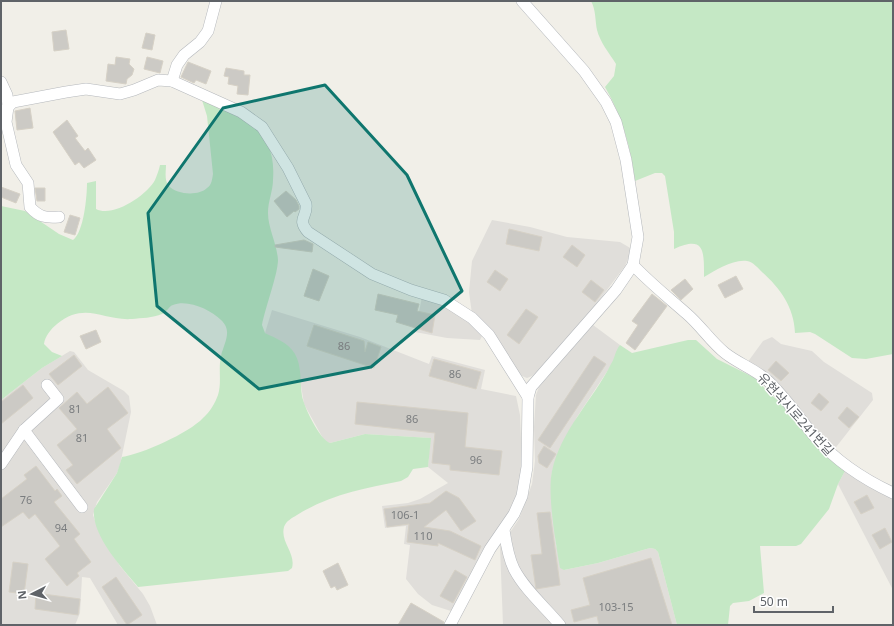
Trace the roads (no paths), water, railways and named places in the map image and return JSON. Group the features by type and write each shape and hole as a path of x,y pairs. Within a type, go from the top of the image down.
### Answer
{"lane":[{"path":"172,81 180,60 200,42 208,31 216,1"},
{"path":"450,625 490,549 514,514 522,496 527,467 528,397 531,387 616,290 633,265 638,238 626,160 616,122 596,85 522,1"},
{"path":"4,110 13,102 86,89 120,94 158,80 172,81 241,112 262,127 288,168 306,204 302,224 308,232 372,274 411,290 444,300 472,318 489,335 528,397"},
{"path":"1,82 7,95 4,110 6,122 16,165 28,183 30,207 37,215 47,218 59,216"},
{"name":"유현삭시로241번길","path":"633,265 665,297 688,315 726,354 756,370 768,380 792,406 814,436 838,459 864,478 893,493"},
{"path":"1,464 24,430 58,399 47,385"},
{"path":"24,430 82,506"},
{"path":"504,530 507,550 514,569 523,583 560,625"}]}
